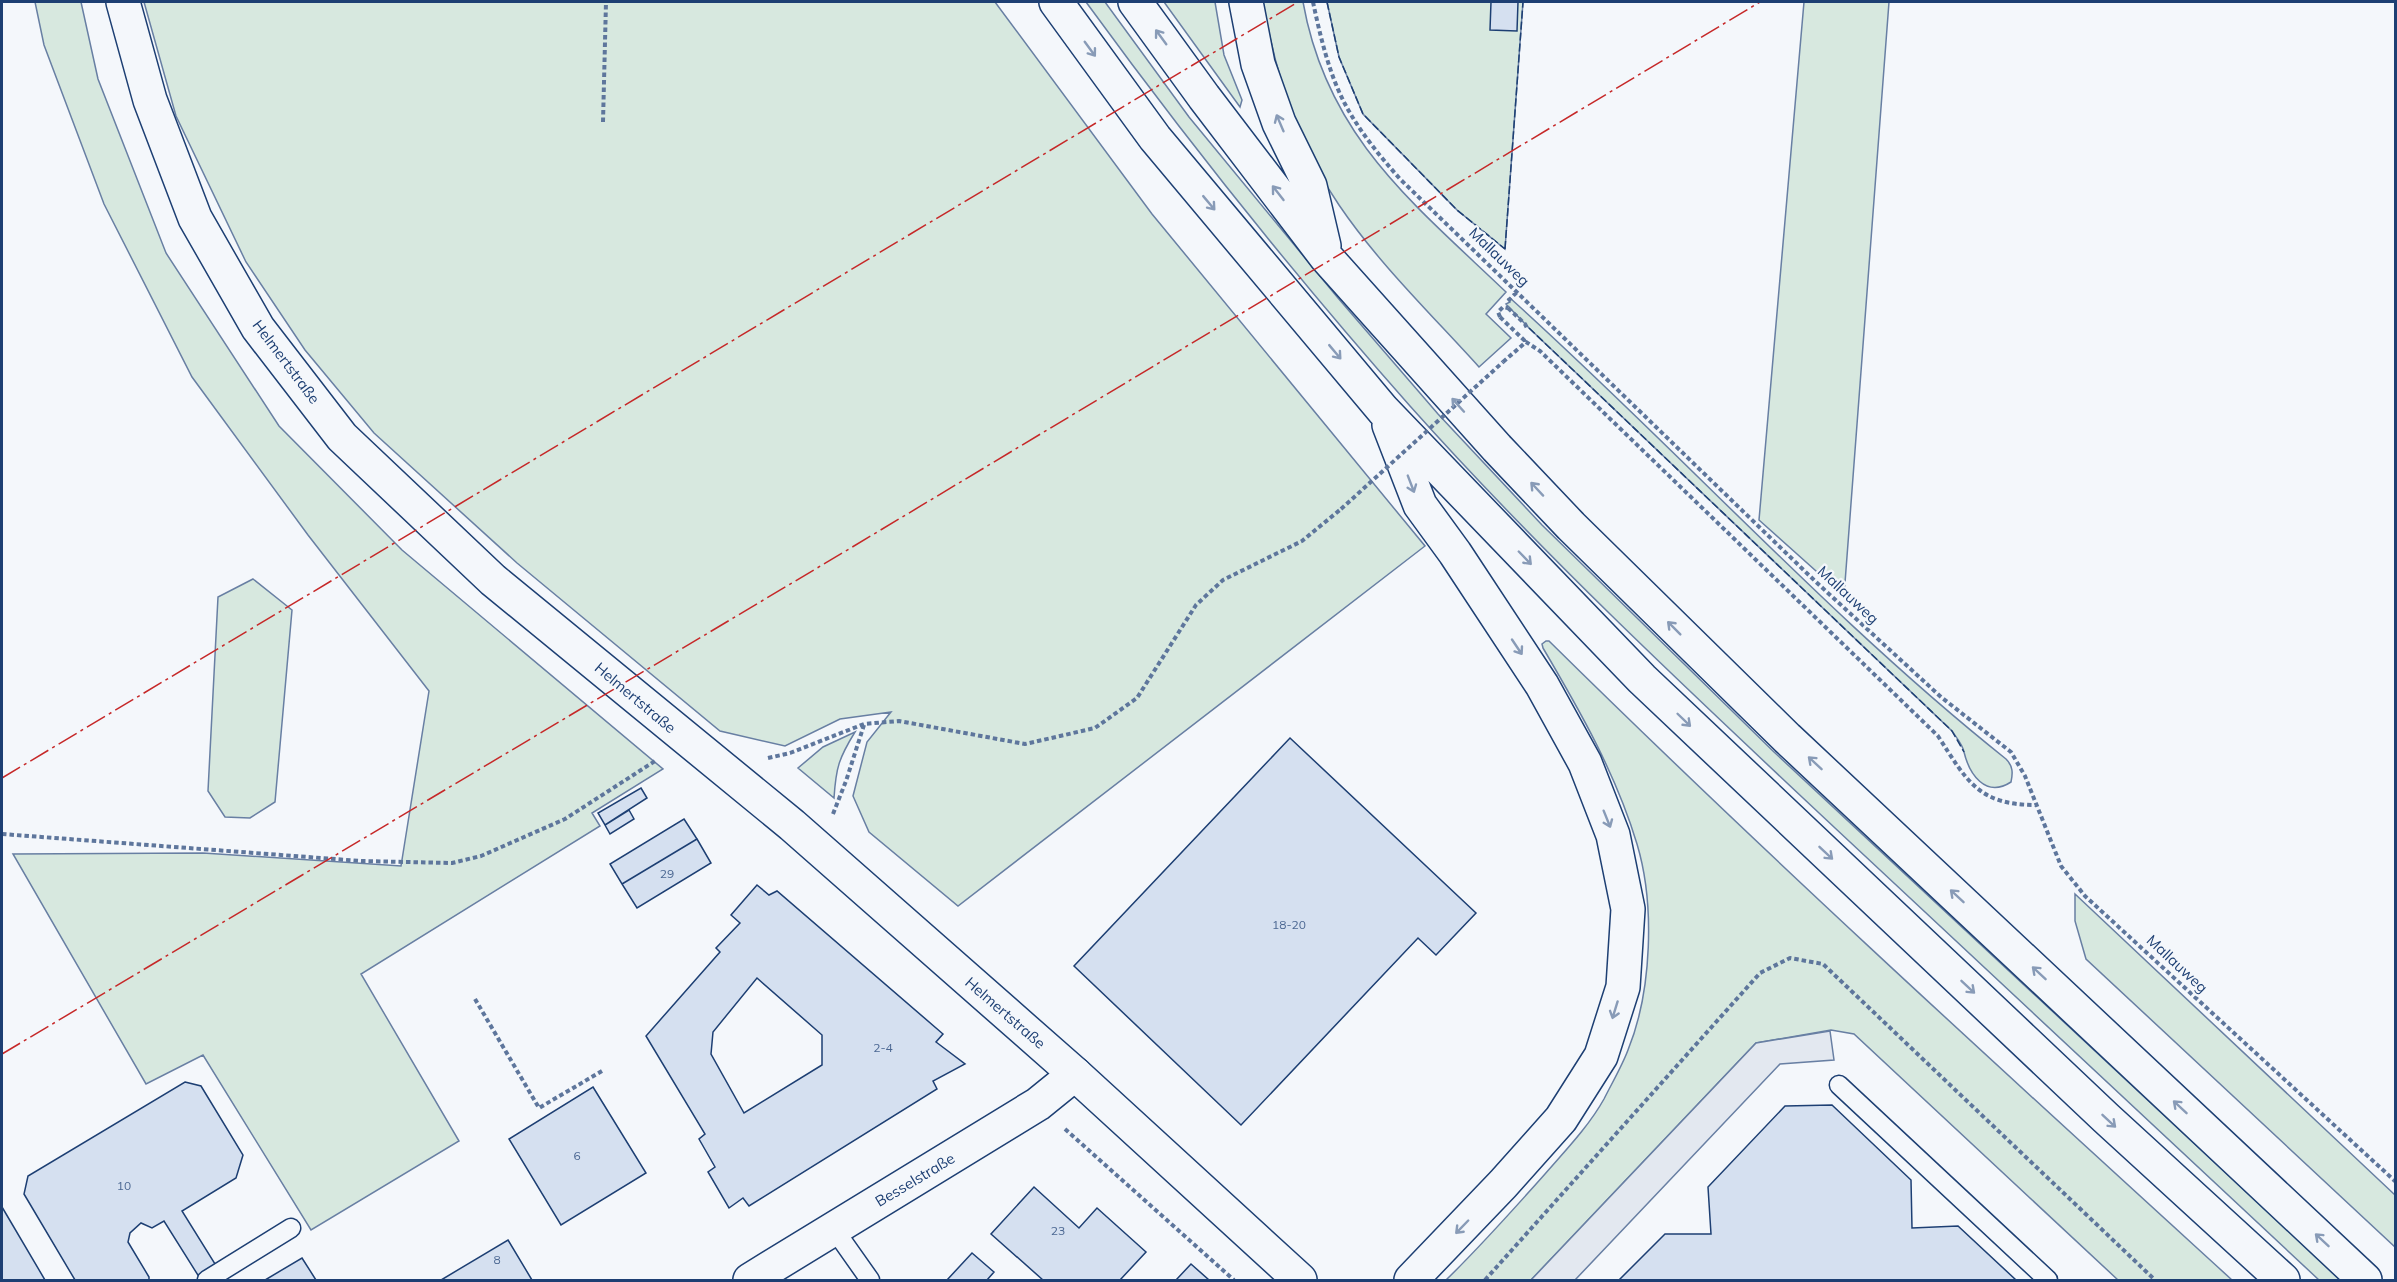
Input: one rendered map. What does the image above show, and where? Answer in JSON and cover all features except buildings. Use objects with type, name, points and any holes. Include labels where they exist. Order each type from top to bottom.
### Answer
[{"type":"main road","name":"Helmertstraße","points":[[123,2],[150,100],[195,218],[258,328],[335,428],[493,580],[722,770],[792,825],[1075,1074],[1300,1281]]},
{"type":"main road","points":[[1056,2],[1155,138],[1383,410],[1642,680],[2097,1110],[2283,1281]]},
{"type":"main road","points":[[1135,2],[1218,116],[1326,256],[1506,457],[1684,638],[2365,1281]]},
{"type":"main road","points":[[1246,2],[1258,64],[1280,123],[1310,186],[1326,256]]},
{"type":"main road","points":[[1383,410],[1420,505],[1455,553],[1542,685],[1585,763],[1613,835],[1628,909],[1623,987],[1601,1056],[1561,1119],[1411,1281]]},
{"type":"main road","name":"Besselstraße","points":[[750,1281],[1038,1104],[1075,1074]]},
{"type":"lane","points":[[1839,1085],[2048,1281]]},
{"type":"lane","points":[[207,1281],[291,1228]]},
{"type":"lane","points":[[834,1228],[870,1281]]},
{"type":"path","points":[[603,122],[606,2]]},
{"type":"path","name":"Mallauweg","points":[[1314,2],[1327,56],[1344,102],[1368,141],[1400,179],[1816,582],[1941,698],[2012,752],[2025,776],[2061,866],[2085,896],[2396,1182]]},
{"type":"path","points":[[1508,301],[1517,292]]},
{"type":"path","points":[[1527,328],[1508,308],[1503,307],[1498,312],[1500,317],[1526,342],[1540,351],[1938,736],[1964,777],[1986,796],[2015,805],[2036,805]]},
{"type":"path","points":[[722,770],[790,753],[864,724],[899,721],[1025,744],[1095,728],[1137,698],[1196,605],[1223,580],[1302,541],[1341,509],[1526,342]]},
{"type":"path","points":[[792,825],[831,817],[846,781],[864,724]]},
{"type":"path","points":[[2,834],[361,861],[452,863],[481,856],[565,819],[664,756]]},
{"type":"path","points":[[1485,1281],[1760,973],[1790,958],[1822,964],[2155,1281]]},
{"type":"path","points":[[475,999],[539,1108],[602,1071]]},
{"type":"path","points":[[1038,1104],[1234,1281]]},
{"type":"shaded area","points":[[35,2],[81,2],[98,79],[166,253],[279,426],[402,550],[663,769],[592,813],[600,826],[361,974],[459,1141],[311,1230],[203,1055],[146,1084],[13,854],[203,853],[401,866],[429,691],[308,535],[192,377],[104,204],[44,45]]},
{"type":"shaded area","points":[[144,2],[995,2],[1152,214],[1425,546],[958,906],[869,832],[853,796],[867,742],[891,712],[840,719],[785,746],[720,731],[517,563],[374,433],[305,350],[246,262],[176,116]]},
{"type":"shaded area","points":[[1086,2],[1105,2],[1189,117],[1338,298],[1438,414],[1542,525],[1774,752],[2341,1280],[2319,1280],[1726,726],[1512,516],[1410,406],[1284,258],[1163,106]]},
{"type":"shaded area","points":[[1164,2],[1215,2],[1224,55],[1242,100],[1240,107]]},
{"type":"shaded area","points":[[1263,2],[1303,2],[1315,50],[1332,92],[1353,130],[1407,197],[1506,292],[1486,314],[1511,338],[1479,367],[1371,248],[1324,182],[1290,107],[1274,55]]},
{"type":"shaded area","points":[[1327,2],[1523,2],[1505,249],[1457,210],[1363,114],[1339,57]]},
{"type":"shaded area","points":[[1804,2],[1889,2],[1844,596],[1759,520]]},
{"type":"shaded area","points":[[1510,298],[1878,649],[2006,759],[2012,770],[2011,782],[1993,787],[1986,786],[1980,781],[1970,768],[1962,747],[1952,731],[1529,328],[1506,304],[1510,302],[1508,299]]},
{"type":"shaded area","points":[[253,579],[292,610],[275,802],[250,818],[225,817],[208,791],[218,597]]},
{"type":"shaded area","points":[[1549,641],[1717,804],[1888,964],[2232,1280],[2118,1280],[1854,1034],[1831,1030],[1756,1043],[1531,1280],[1446,1280],[1521,1201],[1591,1119],[1626,1056],[1642,1001],[1646,975],[1648,920],[1647,893],[1637,844],[1608,768],[1543,648],[1542,644]]},
{"type":"shaded area","points":[[855,732],[839,763],[834,798],[798,768],[823,747]]},
{"type":"shaded area","points":[[2075,894],[2395,1195],[2395,1247],[2086,959],[2075,921]]},
{"type":"shaded area","points":[[1830,1031],[1834,1060],[1780,1064],[1575,1280],[1531,1280],[1756,1043]]},
{"type":"fence","points":[[1327,2],[1339,57],[1363,114],[1457,210],[1505,249]]},
{"type":"fence","points":[[1505,249],[1523,2]]},
{"type":"fence","points":[[1529,328],[1952,731],[1964,752]]},
{"type":"power","points":[[2,778],[1298,2]]},
{"type":"power","points":[[2,1054],[1760,2]]}]
